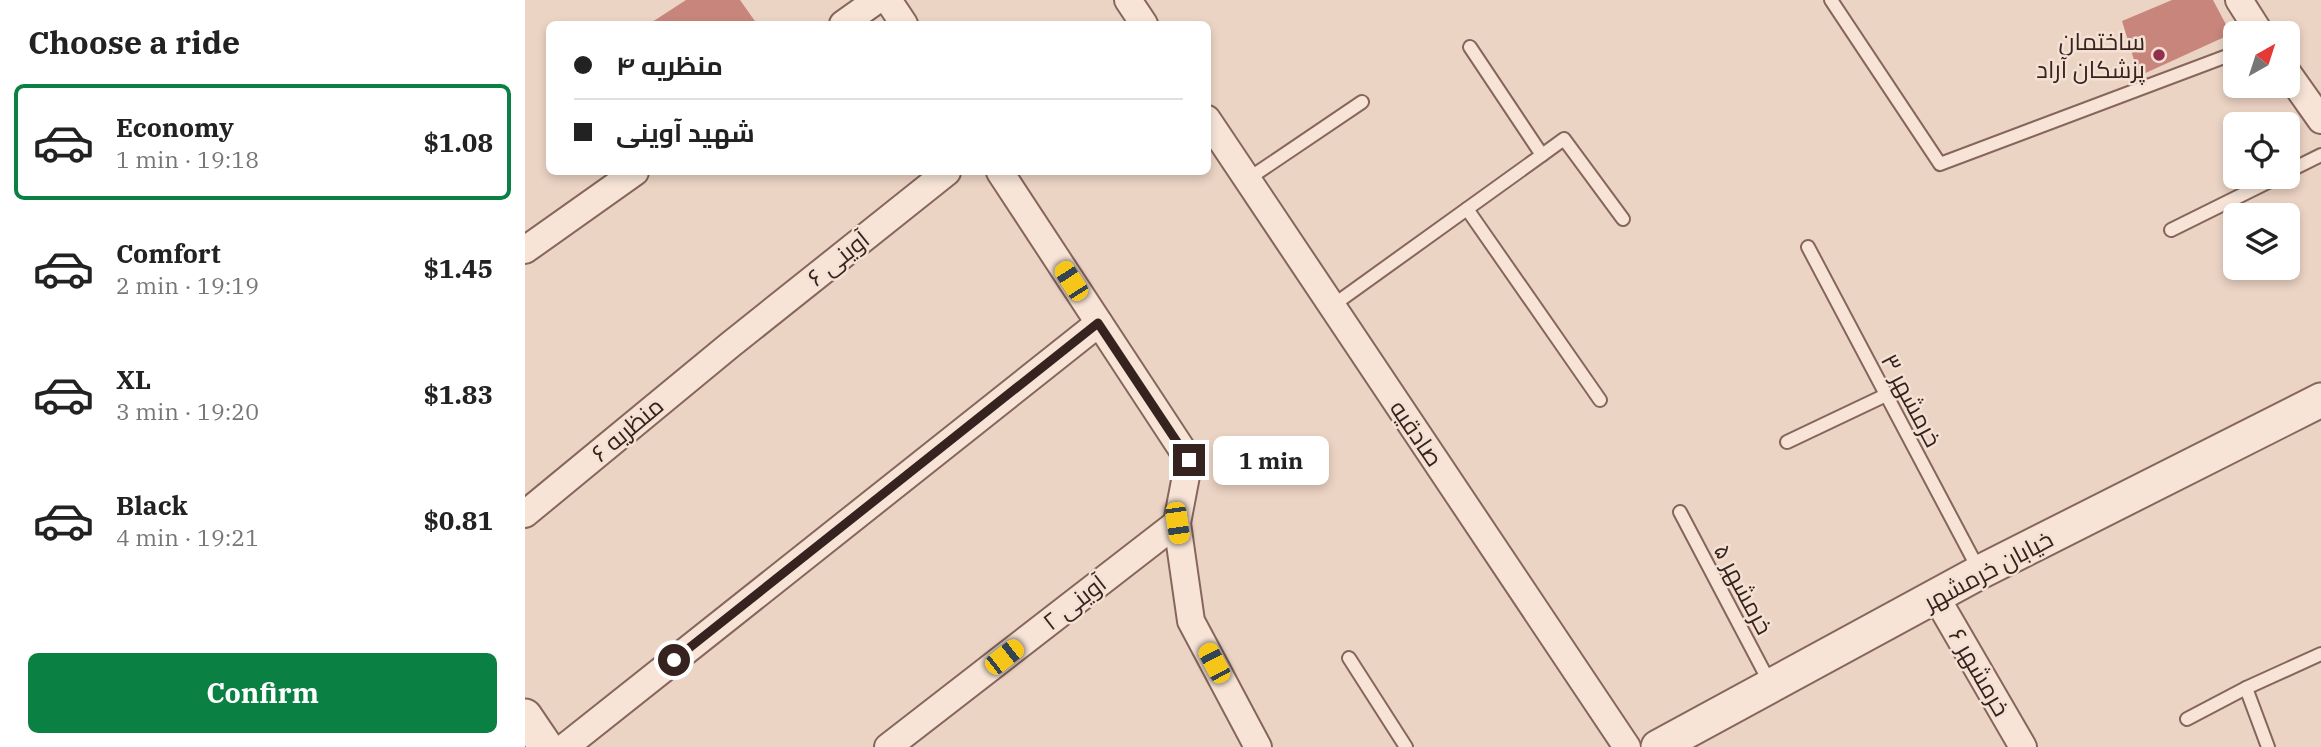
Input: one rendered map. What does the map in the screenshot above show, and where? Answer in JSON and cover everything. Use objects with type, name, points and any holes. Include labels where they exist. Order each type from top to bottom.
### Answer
[{"type":"street","points":[[847,21],[877,0]]},
{"type":"street","points":[[888,0],[902,21]]},
{"type":"street","points":[[1128,0],[1143,21]]},
{"type":"street","points":[[2239,0],[2252,21]]},
{"type":"street","points":[[2300,90],[2321,120]]},
{"type":"street","name":"صادقیه","points":[[1211,125],[1627,747]]},
{"type":"street","points":[[525,250],[631,175]]},
{"type":"street","name":"آوینی ۶","points":[[730,345],[943,175]]},
{"type":"street","points":[[1002,175],[1189,460],[1177,523],[1191,621],[1258,747]]},
{"type":"street","points":[[565,747],[1098,323]]},
{"type":"street","name":"منظریه ۶","points":[[525,514],[730,345]]},
{"type":"street","name":"خیابان خرمشهر","points":[[1678,743],[1772,686],[1980,572],[2321,400]]},
{"type":"street","name":"آوینی ۲","points":[[888,747],[1177,523]]},
{"type":"street","name":"خرمشهر ۶","points":[[1936,597],[2023,747]]},
{"type":"street","points":[[525,716],[545,747]]},
{"type":"lane","points":[[1831,0],[1940,164],[2223,58]]},
{"type":"lane","points":[[1469,47],[1542,155]]},
{"type":"lane","points":[[1248,179],[1362,102]]},
{"type":"lane","points":[[1332,306],[1565,139],[1623,219]]},
{"type":"lane","points":[[2300,166],[2321,155]]},
{"type":"lane","points":[[2171,230],[2254,189]]},
{"type":"lane","points":[[1467,209],[1600,400]]},
{"type":"lane","name":"خرمشهر ۳","points":[[1808,247],[1980,572]]},
{"type":"lane","points":[[1787,442],[1886,395]]},
{"type":"lane","name":"خرمشهر ۵","points":[[1680,512],[1772,686]]},
{"type":"lane","points":[[2187,719],[2246,688],[2321,654]]},
{"type":"lane","points":[[1349,659],[1406,747]]},
{"type":"lane","points":[[2246,688],[2268,747]]},
{"type":"building","points":[[686,0],[740,0],[755,21],[654,21]]},
{"type":"building","name":"ساختمان پزشکان آراد","points":[[2172,0],[2213,0],[2224,21],[2223,38],[2139,76],[2122,21]]},
{"type":"place","name":"ساختمان پزشکان آراد","points":[[2159,55]]},
{"type":"route","points":[[674,660],[1098,323],[1189,460]]}]
